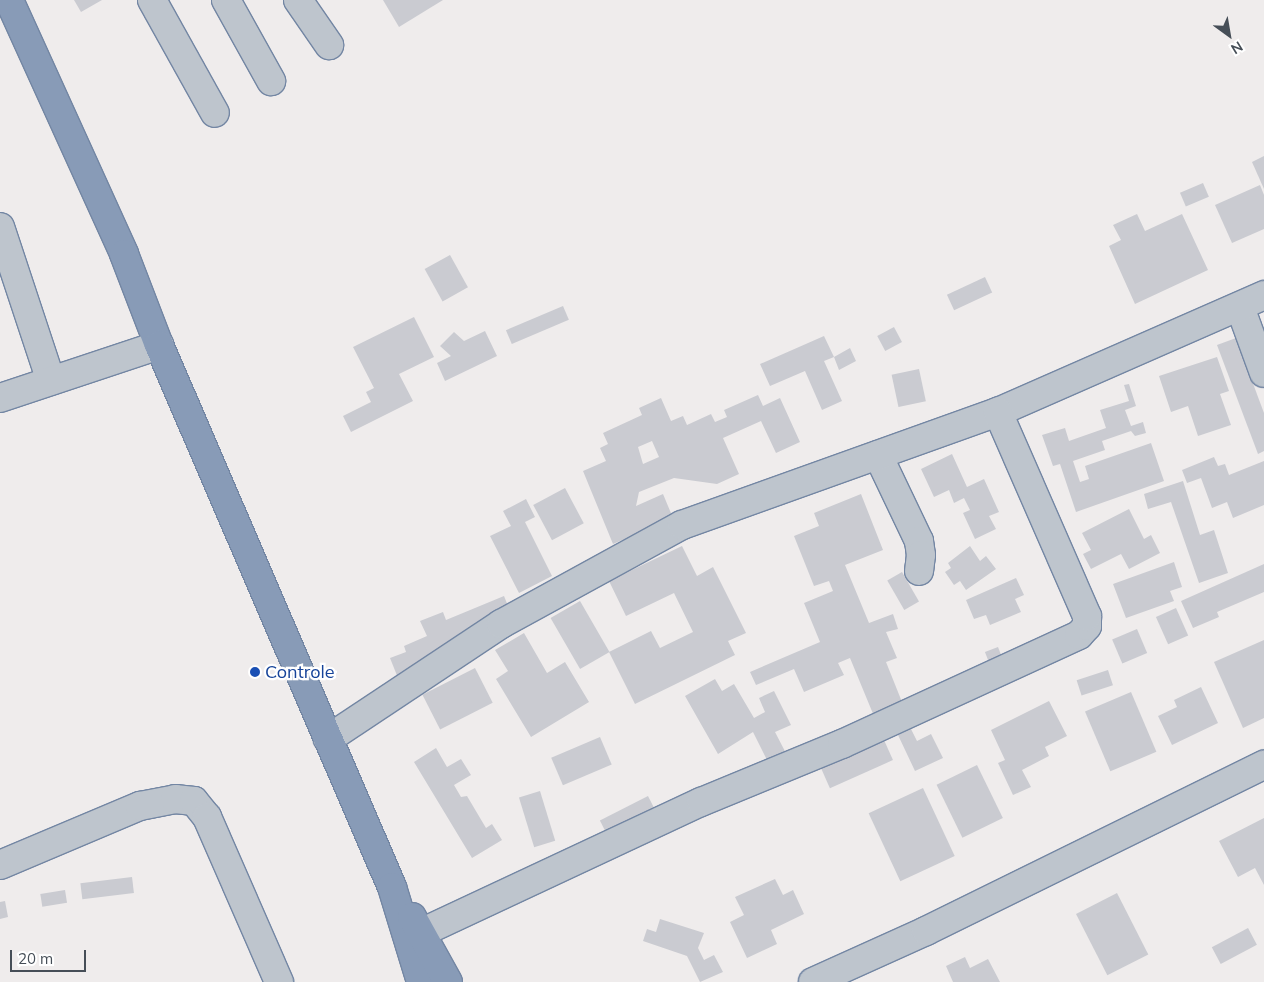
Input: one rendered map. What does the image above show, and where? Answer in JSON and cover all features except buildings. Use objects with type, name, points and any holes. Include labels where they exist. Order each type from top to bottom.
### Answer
[{"type":"highway","points":[[17,3],[124,254],[159,345],[392,887],[421,982]]},
{"type":"highway","points":[[392,887],[423,932],[448,982]]},
{"type":"street","points":[[152,0],[215,113]]},
{"type":"street","points":[[226,0],[271,81]]},
{"type":"street","points":[[298,0],[329,45]]},
{"type":"street","points":[[0,227],[51,381]]},
{"type":"street","points":[[328,739],[501,624],[682,525],[998,412],[1264,296]]},
{"type":"street","points":[[1240,307],[1264,373]]},
{"type":"street","points":[[0,398],[159,345]]},
{"type":"street","points":[[423,932],[701,802],[842,744],[1078,635],[1088,626],[1087,616],[998,412]]},
{"type":"street","points":[[878,455],[919,541],[922,555],[919,571]]},
{"type":"street","points":[[813,982],[926,931],[1264,765]]},
{"type":"street","points":[[0,865],[140,806],[175,799],[194,801],[207,817],[279,982]]},
{"type":"place","name":"Controle","points":[[255,672]]}]
